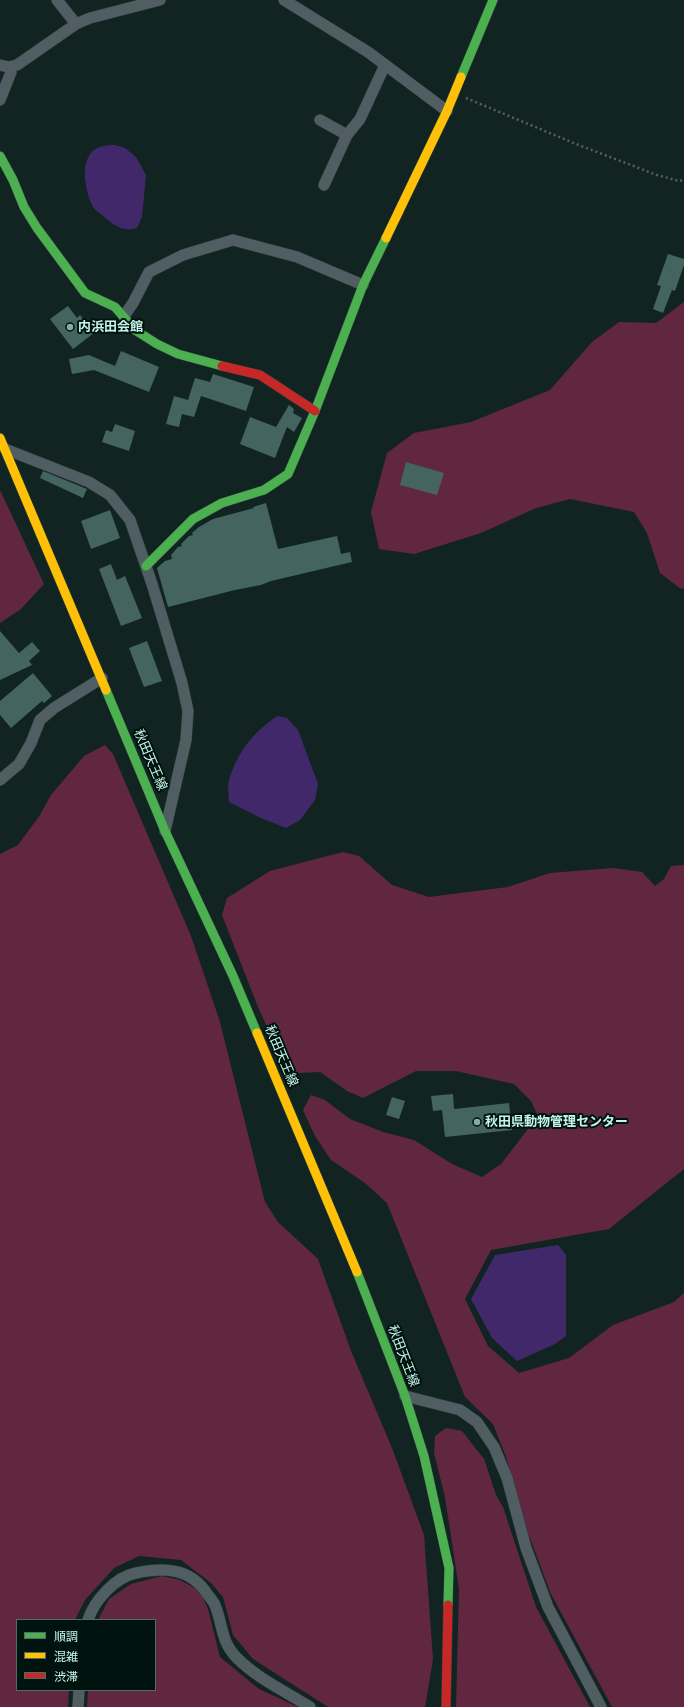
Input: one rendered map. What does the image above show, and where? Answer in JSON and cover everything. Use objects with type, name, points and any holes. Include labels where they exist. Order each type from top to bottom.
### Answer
[{"type":"main road","points":[[146,566],[192,519],[222,503],[264,490],[288,474],[315,411],[363,285],[447,111],[493,0]]},
{"type":"main road","points":[[0,156],[13,180],[24,207],[37,228],[85,293],[115,307],[135,330],[157,344],[185,356],[260,376],[315,411]]},
{"type":"main road","name":"秋田天王線","points":[[0,438],[165,831],[236,984],[346,1244],[405,1396],[424,1456],[449,1568],[446,1707]]},
{"type":"street","points":[[57,0],[76,24]]},
{"type":"street","points":[[5,66],[17,65],[76,24],[90,18],[122,5],[160,0]]},
{"type":"street","points":[[284,0],[368,52],[447,111]]},
{"type":"street","points":[[324,185],[347,135],[360,119],[386,65]]},
{"type":"street","points":[[0,100],[11,72],[5,66]]},
{"type":"street","points":[[320,120],[347,135]]},
{"type":"street","points":[[124,316],[148,272],[183,256],[233,240],[297,257],[363,285]]},
{"type":"street","points":[[5,449],[89,482],[110,495],[130,520],[182,682],[188,711],[186,740],[165,831]]},
{"type":"street","points":[[0,780],[19,764],[32,743],[40,720],[54,708],[102,678]]},
{"type":"street","points":[[405,1396],[460,1410],[476,1422],[494,1447],[507,1478],[526,1548],[548,1607],[601,1707]]},
{"type":"street","points":[[88,1619],[92,1609],[108,1589],[129,1574],[154,1569],[178,1571],[201,1583],[216,1607],[223,1636],[236,1657],[261,1678],[310,1707]]},
{"type":"street","points":[[78,1691],[78,1707]]},
{"type":"path","points":[[455,93],[576,144],[657,175],[679,181],[684,180]]},
{"type":"shaded area","points":[[115,145],[125,148],[136,157],[146,175],[142,217],[137,228],[122,228],[110,222],[93,207],[87,191],[85,172],[86,163],[89,156],[95,150],[103,146]]},
{"type":"shaded area","points":[[684,302],[684,588],[681,589],[660,573],[647,533],[634,512],[570,499],[536,508],[481,533],[414,554],[379,549],[371,512],[387,453],[414,433],[471,422],[550,390],[592,342],[619,322],[656,323]]},
{"type":"shaded area","points":[[0,490],[44,584],[21,609],[0,623]]},
{"type":"shaded area","points":[[277,716],[287,718],[298,730],[318,784],[315,800],[300,820],[286,828],[261,818],[229,802],[228,782],[242,751],[268,722]]},
{"type":"shaded area","points":[[105,745],[113,754],[191,936],[220,1022],[265,1202],[278,1222],[318,1259],[351,1351],[392,1448],[424,1535],[433,1659],[425,1707],[328,1707],[253,1659],[233,1635],[223,1597],[211,1583],[181,1560],[139,1556],[114,1568],[85,1600],[76,1619],[16,1619],[16,1691],[69,1691],[68,1707],[0,1707],[0,854],[18,845],[40,815],[51,795],[84,756]]},
{"type":"shaded area","points":[[343,852],[359,856],[392,885],[429,897],[508,887],[550,873],[613,868],[642,872],[655,886],[664,879],[671,866],[684,865],[684,1169],[609,1229],[491,1250],[465,1299],[488,1346],[519,1373],[569,1358],[613,1325],[674,1302],[684,1293],[684,1707],[612,1707],[551,1594],[528,1533],[506,1457],[493,1424],[465,1397],[387,1203],[365,1183],[331,1160],[315,1136],[303,1110],[311,1095],[325,1100],[350,1119],[383,1132],[414,1140],[452,1164],[482,1177],[501,1164],[538,1116],[531,1101],[514,1084],[456,1071],[416,1071],[363,1098],[347,1091],[320,1072],[298,1073],[286,1068],[258,1007],[222,915],[227,898],[270,871]]},
{"type":"shaded area","points":[[558,1245],[566,1255],[566,1336],[555,1344],[517,1361],[492,1338],[471,1299],[495,1255]]},
{"type":"shaded area","points":[[446,1428],[462,1431],[484,1459],[496,1495],[503,1507],[536,1607],[590,1707],[456,1707],[459,1589],[445,1497],[434,1453],[435,1436]]},
{"type":"shaded area","points":[[162,1576],[180,1580],[200,1591],[208,1609],[220,1657],[259,1689],[298,1707],[87,1707],[88,1691],[156,1691],[156,1619],[99,1619],[109,1599],[131,1584]]},
{"type":"building","points":[[668,254],[684,259],[684,265],[675,291],[672,290],[663,313],[653,309],[661,286],[657,285]]},
{"type":"building","name":"内浜田会館","points":[[68,306],[77,318],[80,315],[94,333],[73,349],[50,319]]},
{"type":"building","points":[[121,351],[159,367],[149,392],[94,370],[72,374],[69,359],[89,355],[115,366]]},
{"type":"building","points":[[213,374],[254,387],[246,411],[201,396],[194,417],[182,414],[179,427],[166,424],[174,396],[188,400],[195,378],[210,382]]},
{"type":"building","points":[[289,405],[294,409],[293,413],[302,418],[294,432],[287,427],[275,458],[240,444],[250,417],[276,427]]},
{"type":"building","points":[[115,424],[135,431],[129,451],[102,442],[106,430],[112,432]]},
{"type":"building","points":[[406,462],[444,473],[437,495],[400,485]]},
{"type":"building","points":[[43,471],[87,489],[83,498],[40,478]]},
{"type":"building","points":[[266,503],[278,549],[337,536],[341,554],[350,552],[352,562],[168,607],[157,568],[165,561],[172,559],[171,555],[178,547],[182,546],[181,544],[189,536],[193,535],[192,533],[199,527],[213,519],[254,508],[253,507]]},
{"type":"building","points":[[110,510],[120,538],[91,549],[81,521]]},
{"type":"building","points":[[111,564],[117,580],[125,576],[142,618],[121,626],[99,569]]},
{"type":"building","points":[[0,631],[19,653],[32,642],[40,651],[29,661],[32,665],[0,680]]},
{"type":"building","points":[[147,641],[162,681],[144,687],[129,648]]},
{"type":"building","points":[[33,673],[52,696],[44,703],[42,701],[11,728],[0,715],[0,701]]},
{"type":"building","name":"秋田県動物管理センター","points":[[453,1094],[454,1109],[509,1103],[512,1130],[445,1137],[442,1110],[433,1111],[431,1096]]},
{"type":"building","points":[[392,1097],[405,1101],[399,1119],[386,1115]]},
{"type":"traffic: fast","points":[[461,77],[493,0]]},
{"type":"traffic: fast","points":[[0,156],[13,180],[24,207],[37,228],[85,293],[115,307],[135,330],[157,344],[178,354],[222,366]]},
{"type":"traffic: fast","points":[[146,566],[193,519],[222,503],[264,490],[288,474],[315,411],[363,285],[386,238]]},
{"type":"traffic: fast","points":[[106,690],[165,831],[233,976],[257,1033]]},
{"type":"traffic: fast","points":[[357,1272],[405,1396],[424,1456],[449,1568],[448,1605]]},
{"type":"traffic: slow","points":[[386,238],[447,111],[461,77]]},
{"type":"traffic: slow","points":[[0,438],[106,690]]},
{"type":"traffic: slow","points":[[257,1033],[357,1272]]},
{"type":"traffic: jam","points":[[222,366],[260,375],[315,411]]},
{"type":"traffic: jam","points":[[446,1707],[448,1605]]},
{"type":"place","name":"内浜田会館","points":[[70,327]]},
{"type":"place","name":"秋田県動物管理センター","points":[[477,1122]]}]
